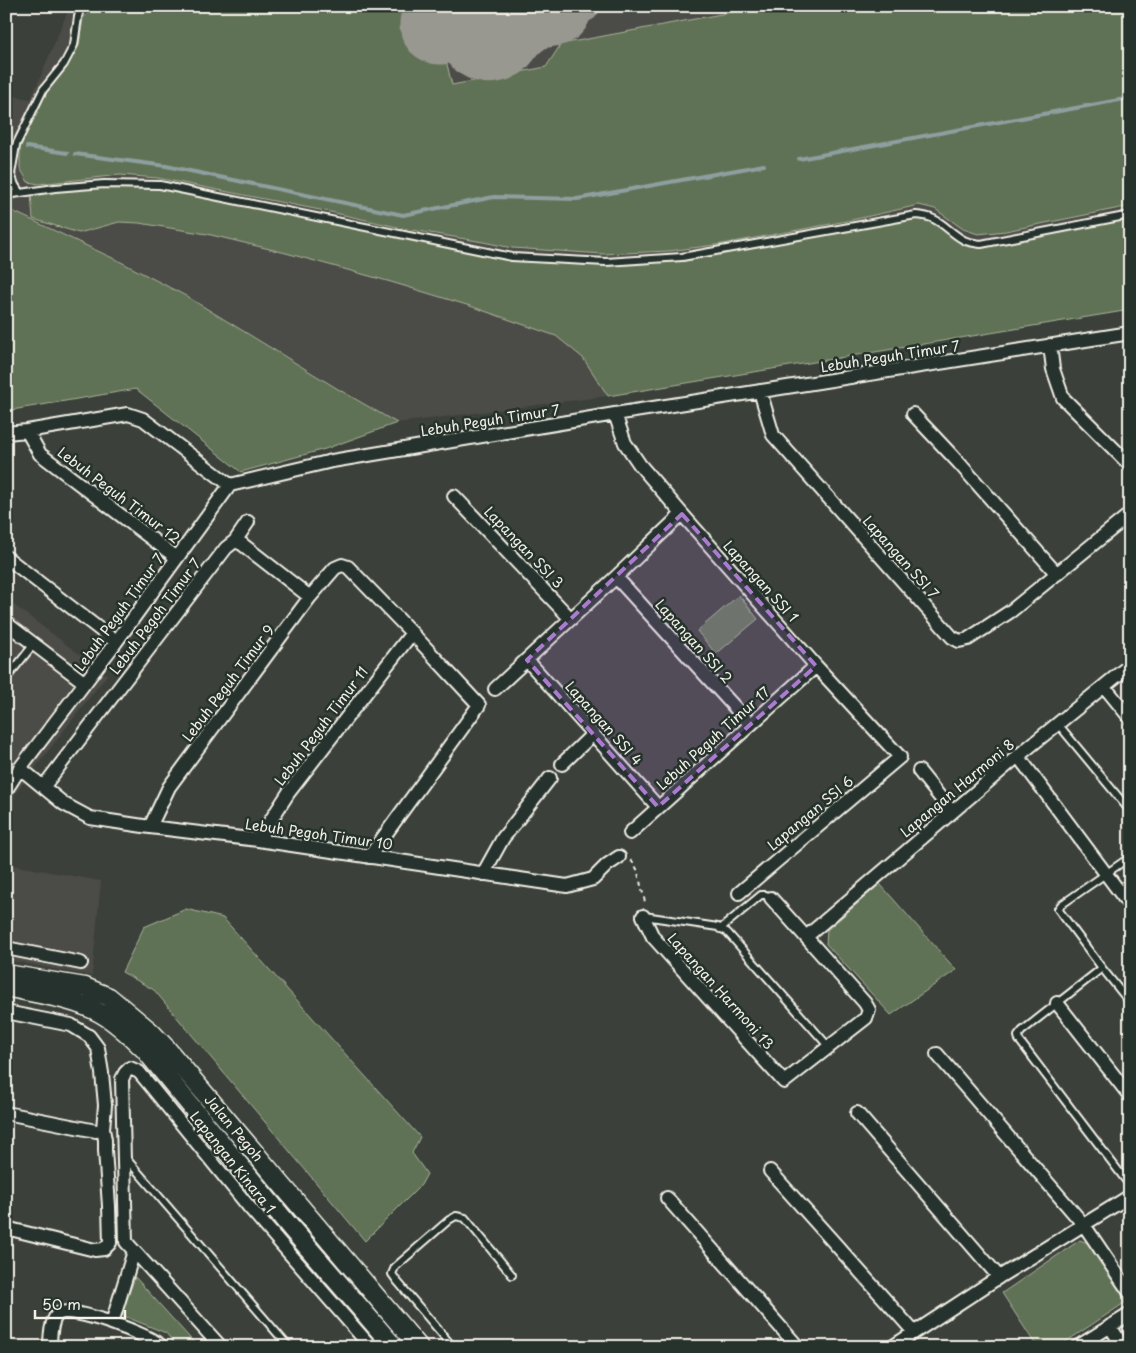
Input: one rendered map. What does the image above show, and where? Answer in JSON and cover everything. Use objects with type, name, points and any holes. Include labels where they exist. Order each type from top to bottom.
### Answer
[{"type":"street","name":"Lebuh Peguh Timur 7","points":[[6,788],[116,642],[230,485],[332,461],[615,414],[1130,333]]},
{"type":"street","points":[[1050,345],[1054,369],[1063,398],[1130,465]]},
{"type":"street","name":"Lapangan SSI 7","points":[[760,391],[773,435],[952,637],[959,641],[968,639],[1011,611],[1130,514]]},
{"type":"street","points":[[6,433],[128,414],[142,420],[230,485]]},
{"type":"street","name":"Lapangan SSI 1","points":[[615,414],[625,443],[640,465],[816,666],[900,756]]},
{"type":"street","points":[[913,414],[1057,574]]},
{"type":"street","name":"Lebuh Peguh Timur 12","points":[[28,431],[40,454],[177,558]]},
{"type":"street","name":"Lapangan SSI 3","points":[[454,496],[571,619]]},
{"type":"street","points":[[495,689],[682,514]]},
{"type":"street","name":"Lebuh Pegoh Timur 7","points":[[44,786],[226,548],[234,541],[248,522]]},
{"type":"street","points":[[234,541],[242,544],[310,597]]},
{"type":"street","points":[[6,558],[116,642]]},
{"type":"street","name":"Lebuh Peguh Timur 9","points":[[150,828],[169,788],[310,597],[335,568],[342,565],[348,567],[412,633]]},
{"type":"street","name":"Lapangan SSI 2","points":[[616,577],[750,724]]},
{"type":"street","points":[[6,623],[85,682]]},
{"type":"street","points":[[369,857],[479,705],[412,633]]},
{"type":"street","name":"Lebuh Peguh Timur 11","points":[[258,840],[289,792],[412,633]]},
{"type":"street","name":"Lapangan SSI 4","points":[[527,660],[658,807]]},
{"type":"street","name":"Lapangan Harmoni 8","points":[[806,936],[1018,756],[1130,665]]},
{"type":"street","name":"Lebuh Peguh Timur 17","points":[[630,833],[816,666]]},
{"type":"street","points":[[1104,686],[1130,718]]},
{"type":"street","points":[[562,764],[593,734]]},
{"type":"street","name":"Lapangan SSI 6","points":[[739,893],[900,756]]},
{"type":"street","points":[[1018,756],[1130,906]]},
{"type":"street","name":"Lebuh Pegoh Timur 10","points":[[20,768],[64,804],[90,818],[150,828],[258,840],[567,886],[593,879],[619,857]]},
{"type":"street","points":[[919,771],[952,812]]},
{"type":"street","points":[[483,874],[503,838],[550,778]]},
{"type":"street","points":[[771,898],[866,1003],[868,1010],[866,1018],[829,1047]]},
{"type":"street","name":"Lapangan Harmoni 13","points":[[642,916],[653,937],[784,1082],[829,1047]]},
{"type":"street","points":[[6,948],[81,963]]},
{"type":"street","name":"Jalan Pegoh","points":[[6,974],[85,987],[109,997],[151,1032],[419,1347]]},
{"type":"street","points":[[6,987],[85,1006],[102,1014],[145,1050],[291,1228],[394,1347]]},
{"type":"street","points":[[1057,1003],[1130,1096]]},
{"type":"street","points":[[6,1012],[71,1025],[89,1036],[98,1048],[104,1105],[103,1129],[110,1243],[104,1249],[95,1250],[6,1228]]},
{"type":"street","points":[[937,1054],[1084,1225],[1130,1293]]},
{"type":"street","name":"Lapangan Kinara 1","points":[[124,1156],[122,1079],[130,1068],[139,1072],[150,1084],[249,1206],[371,1347]]},
{"type":"street","points":[[6,1113],[96,1131],[103,1129]]},
{"type":"street","points":[[856,1113],[999,1278]]},
{"type":"street","points":[[124,1156],[126,1242],[221,1347]]},
{"type":"street","points":[[770,1171],[914,1332]]},
{"type":"street","points":[[892,1347],[1130,1196]]},
{"type":"street","points":[[667,1198],[798,1347]]},
{"type":"street","points":[[112,1323],[134,1251]]},
{"type":"street","points":[[49,1346],[53,1322],[58,1314],[63,1311],[86,1315],[137,1332],[159,1343],[162,1347]]},
{"type":"street","points":[[1077,1347],[1130,1314]]},
{"type":"street","points":[[1110,1326],[1123,1347]]},
{"type":"lane","points":[[20,193],[11,174],[16,145],[44,90],[64,64],[74,45],[81,6]]},
{"type":"lane","points":[[6,195],[104,184],[160,185],[512,257],[606,262],[682,257],[916,215],[927,216],[937,220],[962,240],[981,244],[1130,215]]},
{"type":"lane","points":[[6,679],[34,644]]},
{"type":"lane","points":[[1058,724],[1130,811]]},
{"type":"lane","points":[[1130,856],[1058,909],[1130,1003]]},
{"type":"lane","points":[[720,929],[761,895],[771,898]]},
{"type":"lane","points":[[642,916],[718,927],[726,932],[829,1047]]},
{"type":"lane","points":[[1102,968],[1018,1036],[1019,1040],[1130,1186]]},
{"type":"lane","points":[[124,1156],[290,1347]]},
{"type":"lane","points":[[453,1347],[397,1281],[392,1274],[395,1267],[456,1216],[465,1218],[512,1275]]},
{"type":"path","points":[[619,857],[629,859],[637,868],[645,902]]},
{"type":"highlighted area","points":[[682,514],[816,666],[658,807],[527,660]]},
{"type":"shaded area","points":[[70,6],[1130,6],[1130,310],[608,396],[397,423],[186,296],[119,261],[6,208],[6,95],[31,99]]},
{"type":"shaded area","points":[[6,599],[107,675],[15,794],[6,864]]},
{"type":"shaded area","points":[[6,864],[101,881],[92,976],[6,960]]},
{"type":"green space","points":[[96,6],[433,6],[452,85],[546,67],[561,44],[764,6],[1130,6],[1130,206],[1006,231],[978,234],[963,229],[935,209],[919,205],[852,220],[723,244],[669,251],[603,254],[512,248],[406,229],[157,178],[120,175],[39,184],[28,182],[20,168],[20,149],[30,122],[47,92],[66,67],[79,45],[83,18]]},
{"type":"green space","points":[[103,187],[161,188],[511,259],[538,262],[622,264],[685,261],[917,218],[942,226],[964,245],[978,248],[1130,217],[1130,310],[608,396],[583,358],[556,336],[470,306],[286,253],[207,234],[139,223],[119,222],[79,233],[33,219],[31,194]]},
{"type":"green space","points":[[6,208],[119,261],[186,296],[397,423],[325,449],[241,472],[136,389],[6,411]]},
{"type":"green space","points":[[739,595],[758,619],[716,654],[697,631]]},
{"type":"green space","points":[[880,884],[956,970],[891,1015],[826,944],[827,930]]},
{"type":"green space","points":[[186,909],[223,918],[420,1137],[412,1153],[427,1174],[421,1185],[365,1241],[154,990],[122,972],[144,927]]},
{"type":"green space","points":[[1080,1240],[1093,1245],[1129,1300],[1058,1347],[1037,1347],[1002,1293]]},
{"type":"green space","points":[[135,1277],[198,1347],[177,1347],[166,1333],[121,1315]]},
{"type":"waterway","points":[[799,159],[1130,98]]},
{"type":"waterway","points":[[27,147],[67,153]]},
{"type":"waterway","points":[[75,154],[166,166],[403,215],[494,197],[577,199],[764,165]]},
{"type":"taxiway","points":[[464,6],[456,19],[453,31],[455,41],[459,50],[471,62],[486,67],[495,67],[511,61],[541,31],[584,6]]},
{"type":"runway","points":[[440,24],[552,6]]}]
